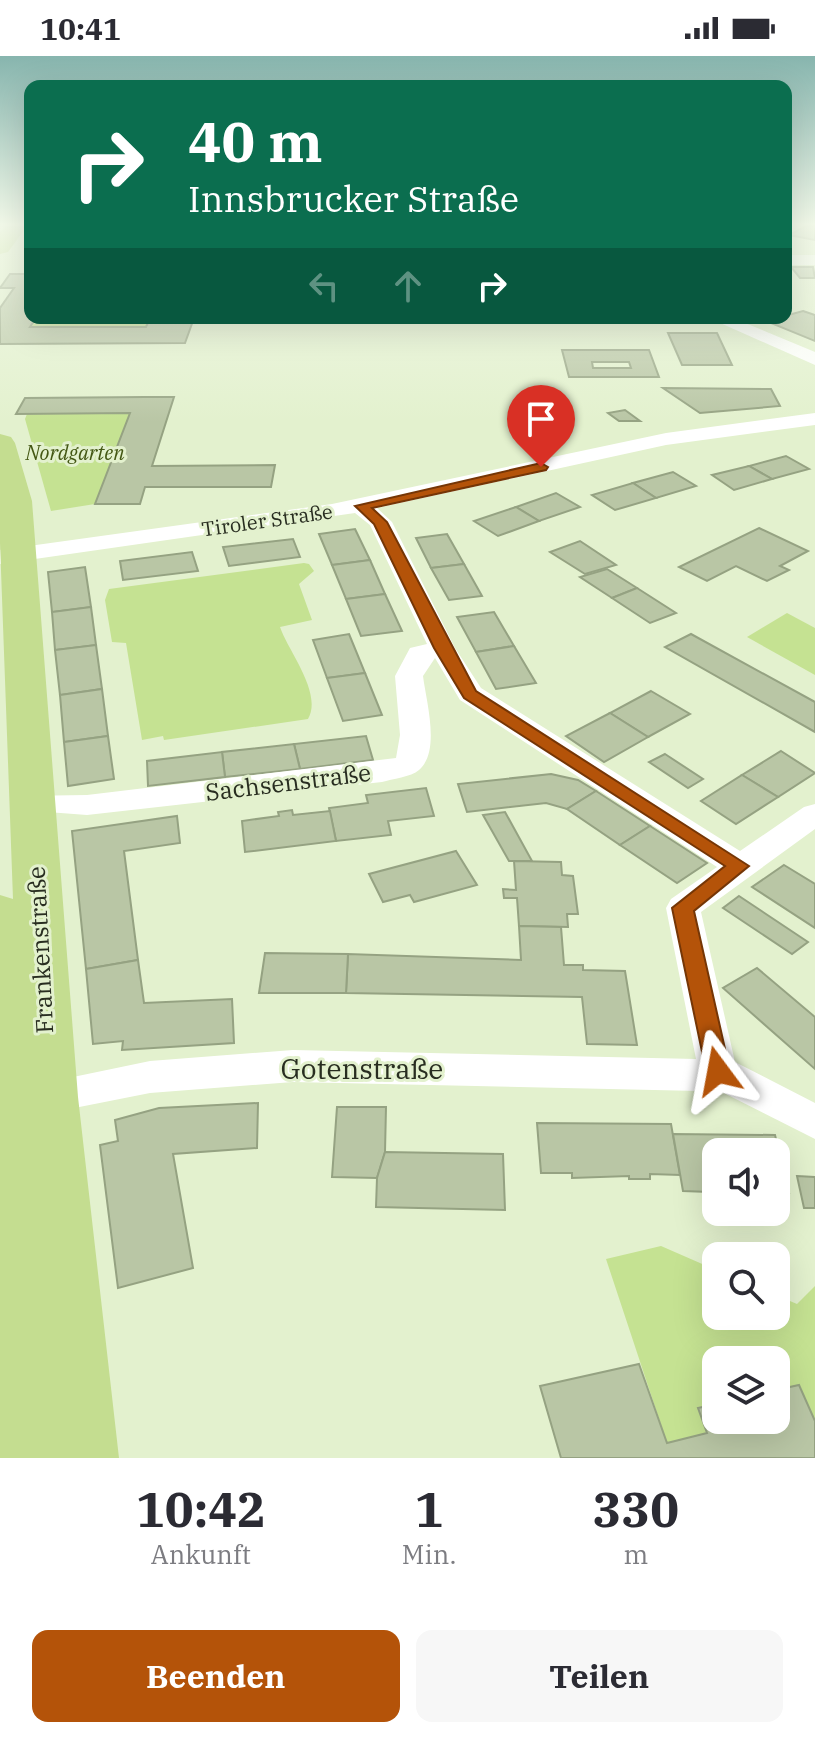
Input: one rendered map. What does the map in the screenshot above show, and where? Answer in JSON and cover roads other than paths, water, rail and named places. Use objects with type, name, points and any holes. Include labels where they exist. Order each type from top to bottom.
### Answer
[{"type":"main road","name":"Frankenstraße","points":[[0,443],[10,471],[9,556],[32,803],[28,1458]]},
{"type":"main road","name":"Frankenstraße","points":[[0,913],[82,1458]]},
{"type":"street","points":[[732,324],[815,359]]},
{"type":"street","name":"Tiroler Straße","points":[[9,556],[361,506],[666,439],[815,419]]},
{"type":"street","points":[[361,506],[380,522],[442,648],[470,694],[739,866]]},
{"type":"street","name":"Sachsenstraße","points":[[32,803],[61,806],[99,804],[382,772],[407,765],[413,757],[415,735],[409,676],[420,654],[442,648]]},
{"type":"street","points":[[815,814],[683,908],[718,1071],[815,1122]]},
{"type":"street","name":"Gotenstraße","points":[[29,1102],[150,1077],[293,1066],[699,1075],[718,1071]]},
{"type":"park label","name":"Nordgarten","points":[[75,452]]}]
